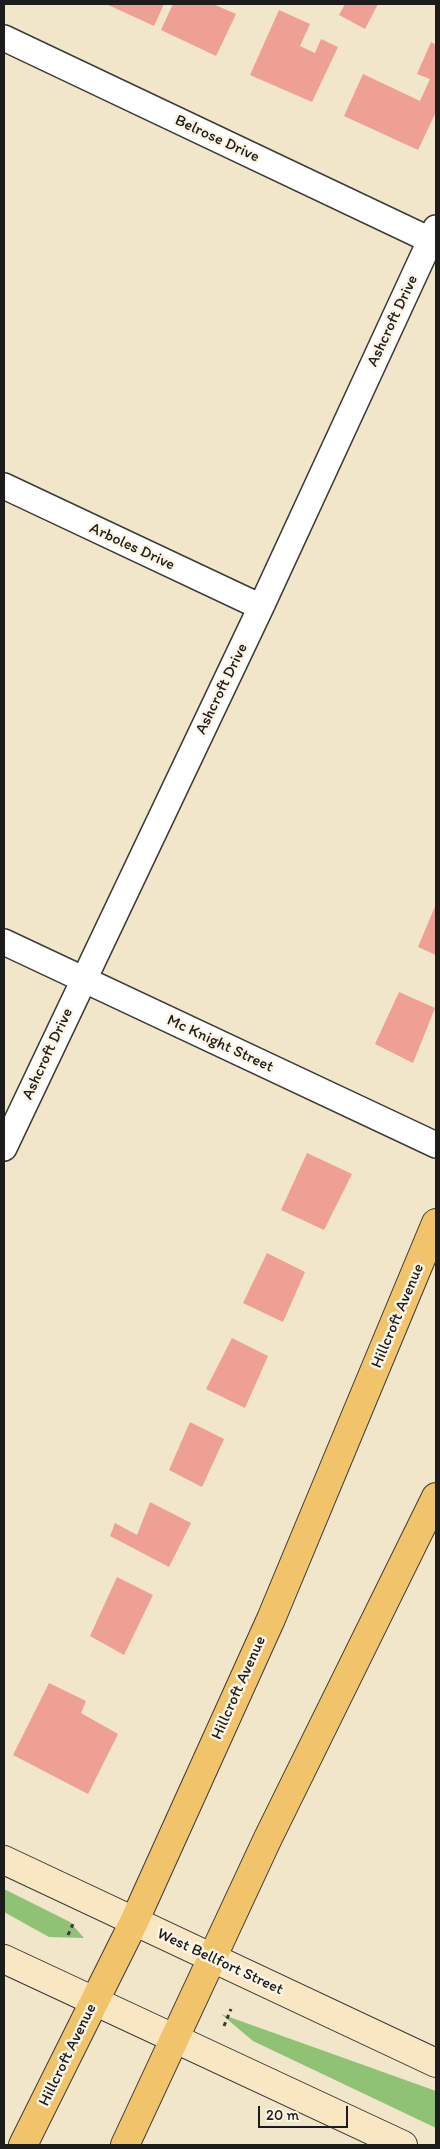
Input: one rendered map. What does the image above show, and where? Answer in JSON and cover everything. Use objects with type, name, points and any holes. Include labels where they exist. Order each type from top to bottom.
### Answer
[{"type":"main road","name":"Hillcroft Avenue","points":[[23,2145],[134,1922],[271,1620],[436,1223]]},
{"type":"main road","points":[[125,2145],[272,1830],[436,1497]]},
{"type":"main road","name":"West Bellfort Street","points":[[4,1860],[436,2063]]},
{"type":"main road","points":[[4,1959],[174,2040],[403,2145]]},
{"type":"street","name":"Belrose Drive","points":[[4,38],[433,234]]},
{"type":"street","name":"Ashcroft Drive","points":[[4,1148],[261,607],[433,234]]},
{"type":"street","name":"Arboles Drive","points":[[4,486],[261,607]]},
{"type":"street","name":"Mc Knight Street","points":[[4,942],[436,1145]]},
{"type":"path","points":[[68,1935],[75,1920]]},
{"type":"path","points":[[224,2026],[231,2009]]},
{"type":"green space","points":[[4,1889],[70,1922],[84,1938],[49,1937],[4,1912]]},
{"type":"green space","points":[[221,2014],[436,2091],[436,2128],[253,2041]]},
{"type":"building","points":[[106,4],[164,4],[154,26]]},
{"type":"building","points":[[173,4],[213,4],[236,14],[216,56],[161,30]]},
{"type":"building","points":[[345,4],[378,4],[365,29],[339,15]]},
{"type":"building","points":[[279,10],[310,24],[300,46],[315,53],[321,39],[338,47],[312,102],[250,75]]},
{"type":"building","points":[[431,42],[436,45],[436,112],[418,150],[344,116],[363,74],[420,101],[430,79],[417,74]]},
{"type":"building","points":[[436,904],[436,955],[418,947]]},
{"type":"building","points":[[399,992],[435,1008],[413,1063],[375,1044]]},
{"type":"building","points":[[307,1153],[352,1174],[324,1230],[281,1210]]},
{"type":"building","points":[[267,1253],[305,1272],[283,1322],[243,1303]]},
{"type":"building","points":[[232,1338],[268,1356],[245,1408],[206,1389]]},
{"type":"building","points":[[190,1422],[224,1439],[202,1487],[169,1470]]},
{"type":"building","points":[[150,1502],[191,1523],[169,1567],[110,1536],[115,1523],[137,1535]]},
{"type":"building","points":[[117,1577],[153,1595],[124,1655],[90,1636]]},
{"type":"building","points":[[49,1683],[86,1701],[81,1713],[118,1734],[88,1794],[13,1755]]}]
